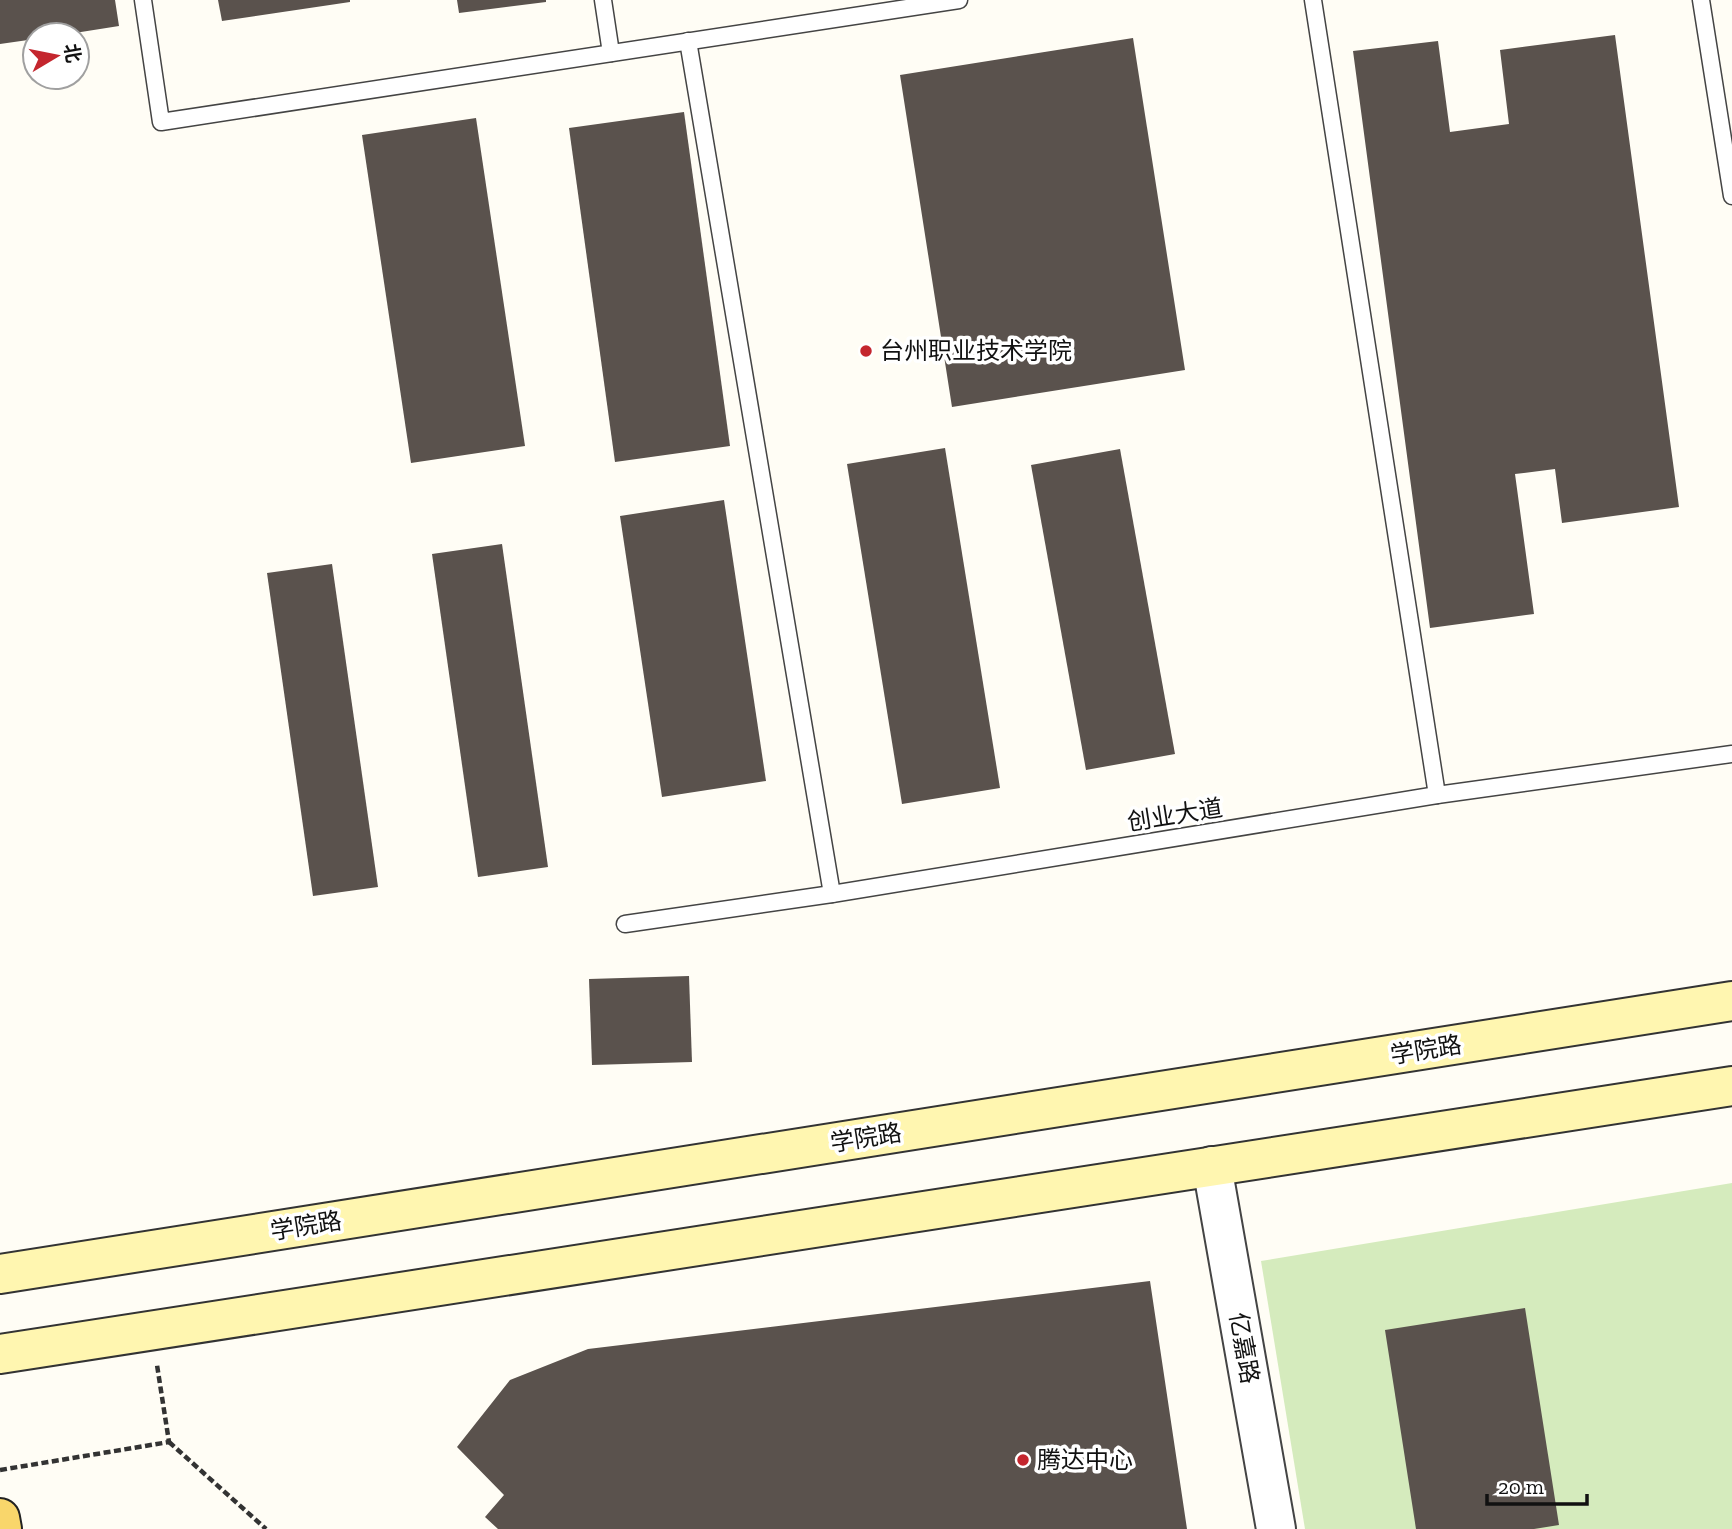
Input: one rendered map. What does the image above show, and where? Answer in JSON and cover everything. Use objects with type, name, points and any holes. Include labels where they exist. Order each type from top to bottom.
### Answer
[{"type":"main road","name":"学院路","points":[[0,1274],[1732,1001]]},
{"type":"main road","points":[[0,1354],[1732,1086]]},
{"type":"main road","points":[[0,1518],[2,1529]]},
{"type":"street","name":"亿嘉路","points":[[1212,1166],[1276,1529]]},
{"type":"lane","points":[[143,0],[162,122],[958,0]]},
{"type":"lane","points":[[603,0],[611,53]]},
{"type":"lane","points":[[1313,0],[1437,795]]},
{"type":"lane","points":[[1701,0],[1732,196]]},
{"type":"lane","points":[[688,41],[832,894]]},
{"type":"lane","name":"创业大道","points":[[625,923],[832,894],[1437,795],[1732,754]]},
{"type":"path","points":[[152,1330],[169,1442],[267,1529]]},
{"type":"path","points":[[0,1470],[169,1442]]},
{"type":"green space","points":[[1732,1183],[1732,1529],[1305,1529],[1261,1261]]},
{"type":"building","points":[[0,0],[115,0],[119,26],[91,30],[91,21],[21,21],[21,41],[0,44]]},
{"type":"building","points":[[218,0],[350,0],[350,2],[222,21]]},
{"type":"building","points":[[457,0],[546,0],[546,2],[459,13]]},
{"type":"building","points":[[1615,35],[1679,507],[1562,523],[1555,469],[1515,474],[1534,614],[1430,628],[1353,51],[1438,41],[1450,132],[1509,124],[1500,50]]},
{"type":"building","points":[[1133,38],[1185,370],[952,407],[900,75]]},
{"type":"building","points":[[684,112],[730,446],[615,462],[569,128]]},
{"type":"building","points":[[476,118],[525,446],[411,463],[362,135]]},
{"type":"building","points":[[945,448],[1000,788],[902,804],[847,464]]},
{"type":"building","points":[[1120,449],[1175,754],[1086,770],[1031,465]]},
{"type":"building","points":[[724,500],[766,781],[662,797],[620,516]]},
{"type":"building","points":[[502,544],[548,867],[478,877],[432,554]]},
{"type":"building","points":[[332,564],[378,887],[313,896],[267,573]]},
{"type":"building","points":[[689,976],[692,1062],[592,1065],[589,979]]},
{"type":"building","points":[[1150,1281],[1187,1529],[498,1529],[485,1517],[504,1495],[457,1447],[510,1380],[588,1349]]},
{"type":"building","points":[[1525,1308],[1559,1525],[1534,1529],[1416,1529],[1385,1330]]},
{"type":"place","name":"台州职业技术学院","points":[[866,351]]},
{"type":"place","name":"腾达中心","points":[[1023,1460]]}]
